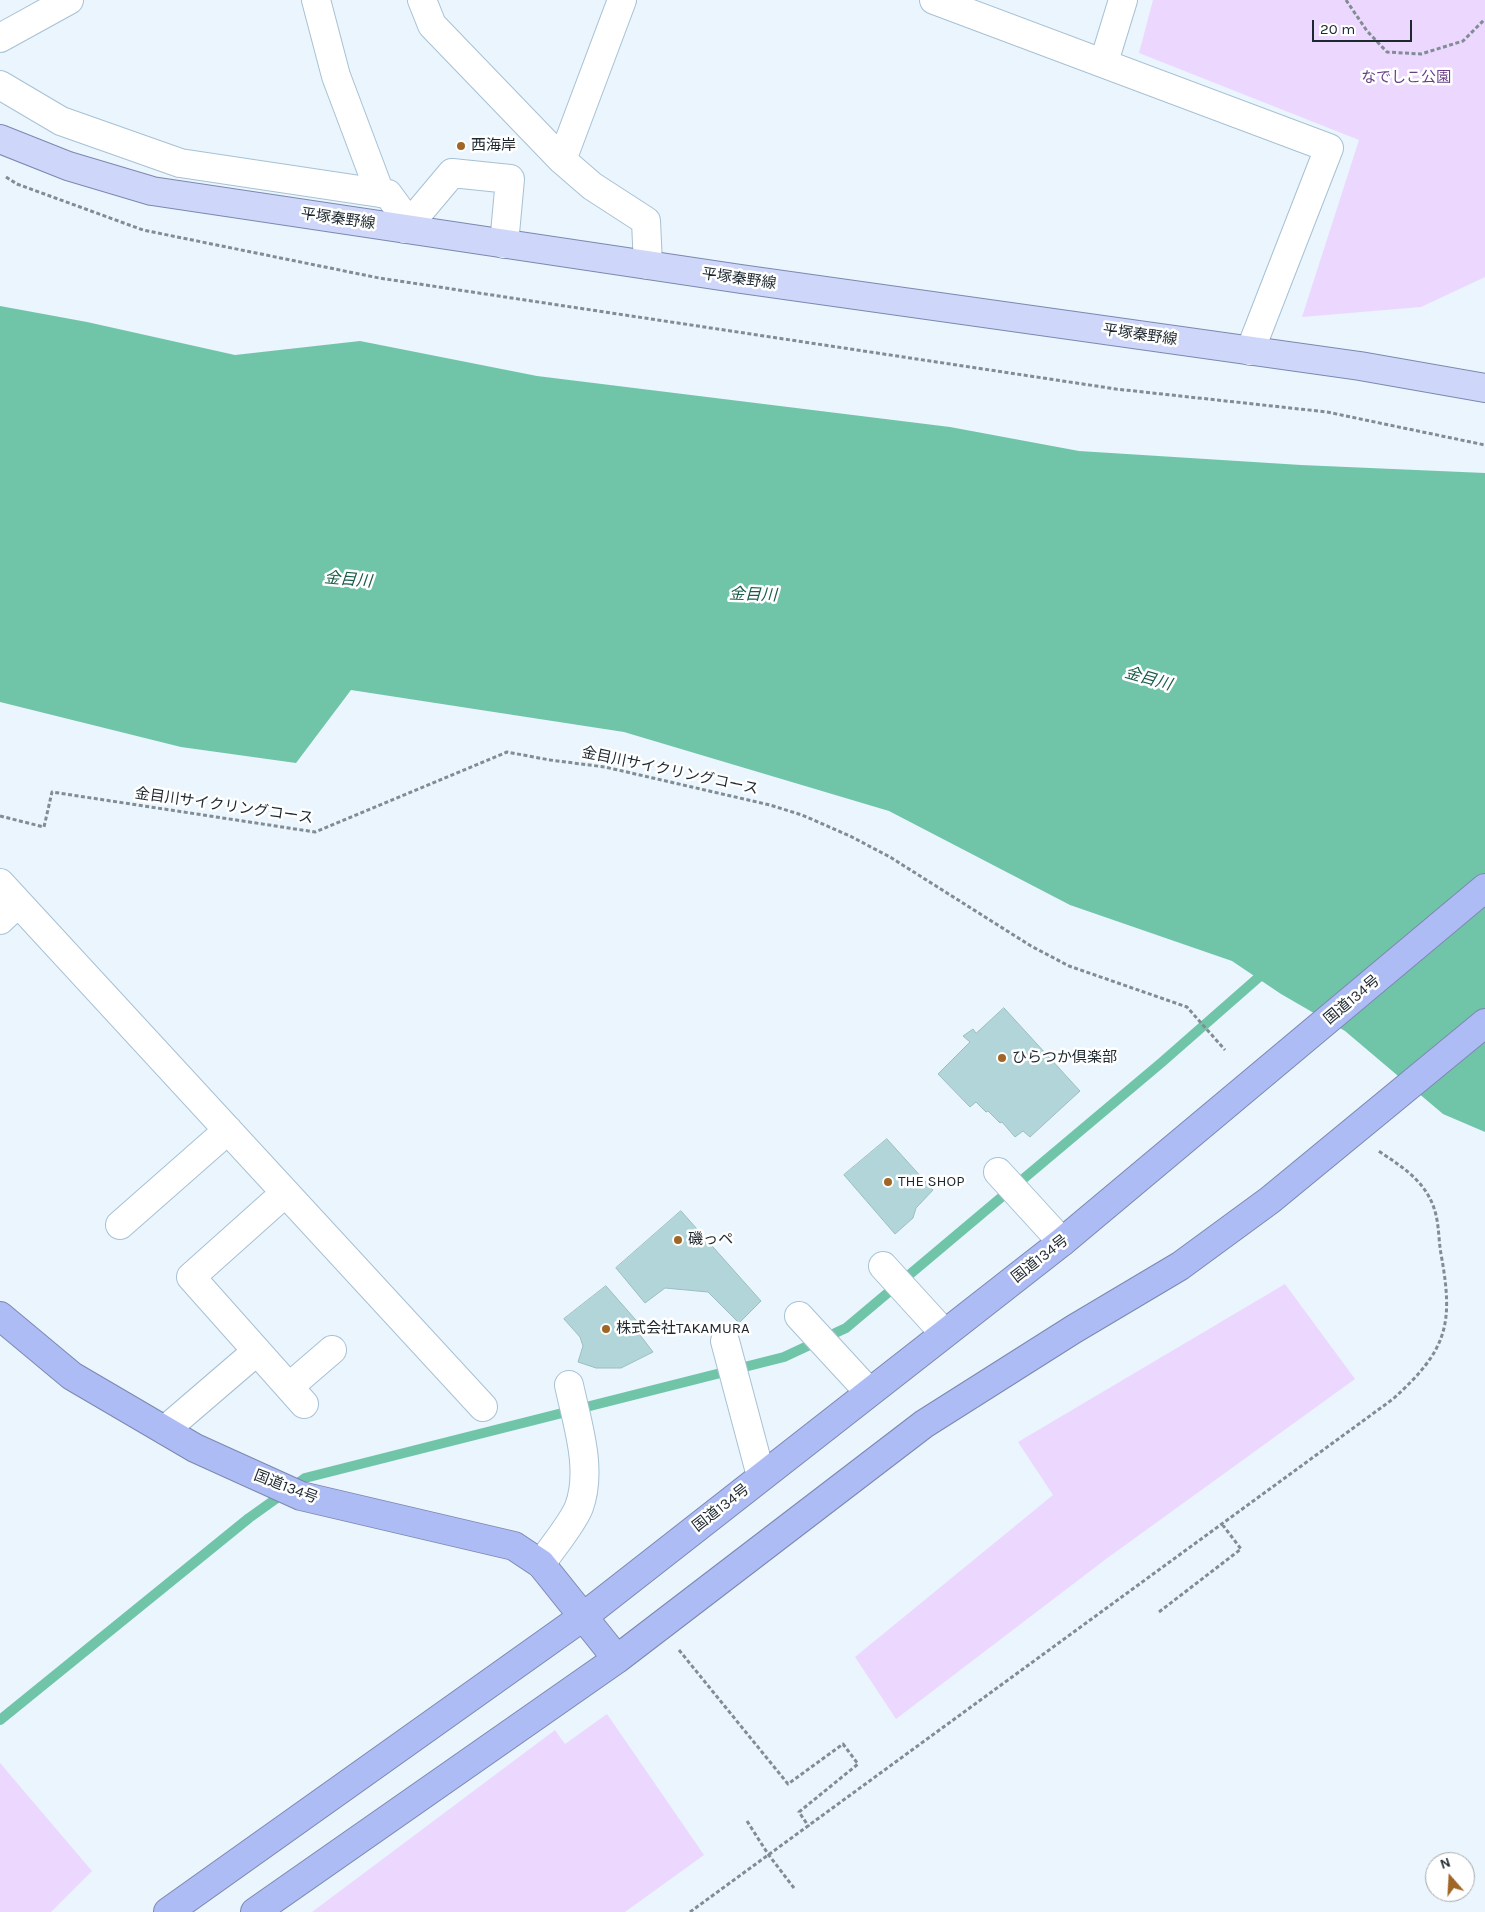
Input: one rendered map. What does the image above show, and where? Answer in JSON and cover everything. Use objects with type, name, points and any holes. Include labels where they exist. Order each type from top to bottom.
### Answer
[{"type":"highway","name":"国道134号","points":[[168,1912],[584,1616],[1062,1242],[1485,888]]},
{"type":"highway","points":[[255,1912],[617,1658],[924,1424],[1074,1329],[1180,1266],[1270,1200],[1485,1023]]},
{"type":"highway","name":"国道134号","points":[[0,1316],[72,1376],[195,1448],[302,1496],[514,1546],[541,1564],[617,1658]]},
{"type":"main road","name":"平塚秦野線","points":[[0,139],[68,166],[152,191],[648,265],[1360,366],[1485,388]]},
{"type":"street","points":[[0,38],[69,0]]},
{"type":"street","points":[[316,0],[336,76],[380,193]]},
{"type":"street","points":[[422,0],[432,25],[562,160],[592,186],[646,222],[648,265]]},
{"type":"street","points":[[562,160],[622,0]]},
{"type":"street","points":[[934,0],[1104,62],[1328,148],[1250,351]]},
{"type":"street","points":[[1104,62],[1122,0]]},
{"type":"street","points":[[0,85],[62,121],[180,162],[388,194],[398,209],[405,229]]},
{"type":"street","points":[[405,229],[452,173],[510,179],[504,244]]},
{"type":"street","points":[[0,883],[9,912],[228,1130],[483,1407]]},
{"type":"street","points":[[120,1225],[228,1130]]},
{"type":"street","points":[[998,1172],[1062,1242]]},
{"type":"street","points":[[285,1193],[190,1278],[297,1395],[332,1350]]},
{"type":"street","points":[[883,1266],[944,1333]]},
{"type":"street","points":[[803,1319],[869,1392]]},
{"type":"street","points":[[725,1345],[761,1476]]},
{"type":"street","points":[[164,1430],[257,1351]]},
{"type":"street","points":[[541,1564],[579,1507],[586,1476],[569,1385]]},
{"type":"path","points":[[1346,0],[1367,31],[1387,52],[1421,54],[1463,41],[1485,19]]},
{"type":"path","points":[[0,173],[16,184],[143,230],[379,278],[1106,387],[1327,412],[1485,444]]},
{"type":"path","name":"金目川サイクリングコース","points":[[0,816],[44,827],[52,792],[314,832],[507,752],[550,760],[585,763],[733,795],[786,810],[827,825],[890,856],[1023,941],[1069,966],[1187,1007],[1225,1050]]},
{"type":"path","points":[[690,1912],[1393,1399],[1424,1368],[1442,1338],[1447,1322],[1448,1289],[1432,1200],[1419,1180],[1377,1150]]},
{"type":"path","points":[[1159,1612],[1241,1549],[1222,1524]]},
{"type":"path","points":[[675,1645],[788,1784],[843,1744],[858,1764],[799,1812],[809,1827]]},
{"type":"path","points":[[747,1821],[768,1854],[794,1888]]},
{"type":"green space","name":"なでしこ公園","points":[[1153,0],[1485,0],[1485,277],[1421,307],[1302,317],[1359,140],[1139,53]]},
{"type":"green space","points":[[1285,1284],[1355,1379],[1106,1559],[896,1719],[855,1657],[1053,1495],[1018,1442]]},
{"type":"green space","points":[[607,1714],[704,1855],[625,1912],[312,1912],[555,1730],[565,1744]]},
{"type":"green space","points":[[0,1763],[92,1871],[51,1912],[0,1912]]},
{"type":"water","name":"金目川","points":[[0,306],[87,322],[235,355],[360,341],[537,376],[950,427],[1079,451],[1301,465],[1485,473],[1485,1132],[1443,1114],[1345,1031],[1281,994],[1232,961],[1070,905],[889,811],[624,732],[351,690],[296,763],[181,747],[0,702]]},
{"type":"building","name":"ひらつか倶楽部","points":[[1004,1008],[1080,1091],[1030,1137],[1023,1131],[1015,1137],[1002,1122],[1000,1123],[976,1102],[970,1107],[938,1074],[970,1042],[963,1036],[973,1029],[976,1033]]},
{"type":"building","name":"THE SHOP","points":[[887,1139],[933,1190],[916,1208],[913,1218],[895,1234],[844,1175]]},
{"type":"building","name":"磯っペ","points":[[681,1211],[761,1301],[739,1323],[708,1292],[665,1288],[645,1303],[616,1268]]},
{"type":"building","name":"株式会社TAKAMURA","points":[[606,1286],[642,1327],[637,1331],[653,1352],[621,1368],[596,1368],[578,1362],[583,1346],[580,1337],[564,1319]]},
{"type":"waterway","points":[[0,1720],[249,1518],[305,1478],[784,1357],[846,1328],[1161,1063],[1267,970]]},
{"type":"place","name":"西海岸","points":[[461,146]]},
{"type":"place","name":"ひらつか倶楽部","points":[[1002,1058]]},
{"type":"place","name":"THE SHOP","points":[[888,1182]]},
{"type":"place","name":"磯っペ","points":[[678,1240]]},
{"type":"place","name":"株式会社TAKAMURA","points":[[606,1329]]}]
